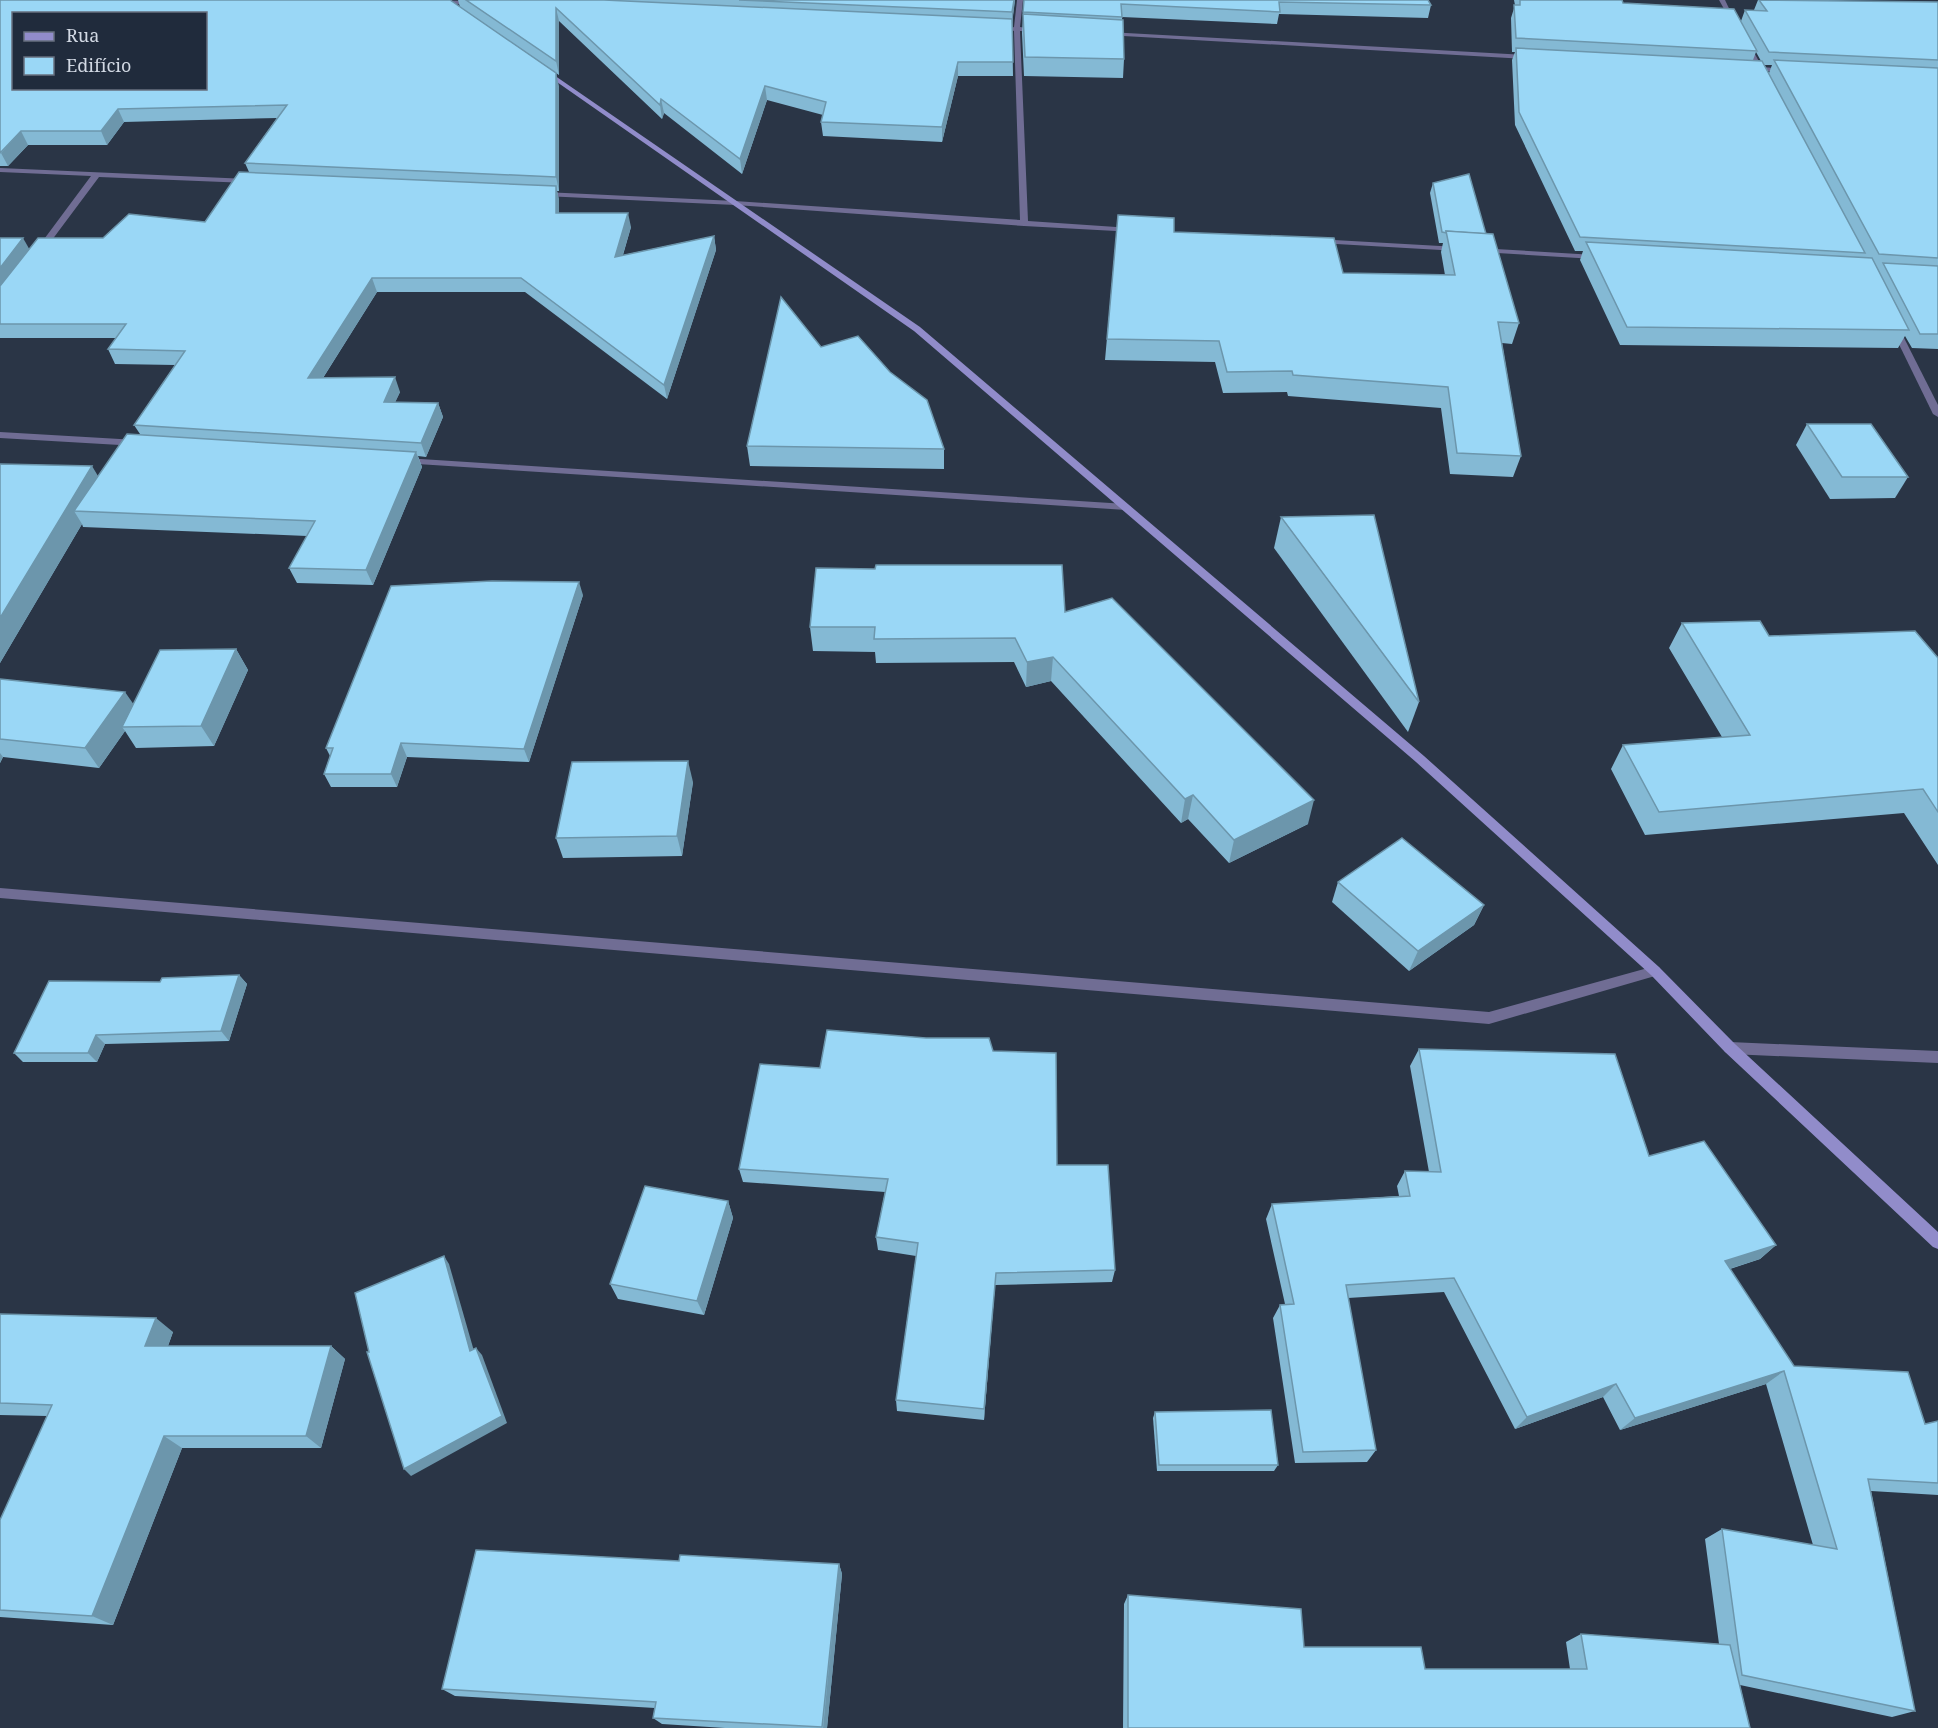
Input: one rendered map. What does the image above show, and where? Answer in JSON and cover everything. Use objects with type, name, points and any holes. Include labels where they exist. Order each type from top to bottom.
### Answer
[{"type":"main road","points":[[443,1],[464,15]]},
{"type":"main road","points":[[531,62],[917,329],[1420,759],[1655,971],[1731,1048],[1938,1242]]},
{"type":"street","points":[[407,0],[480,3]]},
{"type":"street","points":[[1020,0],[1017,29],[1024,224]]},
{"type":"street","points":[[1722,0],[1738,30]]},
{"type":"street","points":[[1005,29],[1041,31]]},
{"type":"street","points":[[1100,34],[1536,57]]},
{"type":"street","points":[[1744,40],[1766,80]]},
{"type":"street","points":[[1748,69],[1796,71]]},
{"type":"street","points":[[0,170],[262,182]]},
{"type":"street","points":[[35,256],[97,174]]},
{"type":"street","points":[[534,194],[735,203],[1143,231]]},
{"type":"street","points":[[1309,240],[1464,249]]},
{"type":"street","points":[[1476,250],[1606,257]]},
{"type":"street","points":[[1893,323],[1938,414]]},
{"type":"street","points":[[0,435],[142,444]]},
{"type":"street","points":[[391,460],[1126,507]]},
{"type":"street","points":[[0,893],[1489,1018],[1655,971]]},
{"type":"street","points":[[1731,1048],[1938,1058]]},
{"type":"building","points":[[0,0],[450,0],[556,73],[556,177],[245,163],[287,105],[118,109],[101,131],[21,131],[0,153]]},
{"type":"building","points":[[466,0],[604,0],[1012,19],[1013,62],[958,62],[942,127],[821,122],[826,102],[765,86],[740,159],[661,99],[660,105],[556,8],[556,61]]},
{"type":"building","points":[[739,0],[1014,0],[1012,12]]},
{"type":"building","points":[[1024,0],[1428,0],[1431,5],[1279,2],[1280,12],[1121,4],[1122,17],[1023,12]]},
{"type":"building","points":[[1520,0],[1622,0],[1623,3],[1734,9],[1757,51],[1516,38],[1514,5],[1520,5]]},
{"type":"building","points":[[1759,0],[1938,2],[1938,60],[1769,52],[1745,10],[1767,11]]},
{"type":"building","points":[[1023,14],[1123,20],[1124,59],[1025,57]]},
{"type":"building","points":[[1516,48],[1762,61],[1865,253],[1580,237],[1519,112]]},
{"type":"building","points":[[1774,60],[1938,68],[1938,258],[1879,254]]},
{"type":"building","points":[[239,172],[556,186],[556,213],[628,213],[615,257],[714,236],[664,385],[521,278],[372,278],[308,378],[395,377],[384,402],[438,403],[421,443],[134,425],[185,351],[108,349],[126,324],[0,324],[0,286],[38,238],[103,238],[129,214],[205,222]]},
{"type":"building","points":[[1469,174],[1486,234],[1442,232],[1433,183]]},
{"type":"building","points":[[1118,215],[1174,218],[1174,232],[1334,238],[1343,273],[1455,275],[1446,231],[1493,234],[1519,323],[1498,322],[1521,456],[1457,453],[1448,387],[1293,375],[1292,371],[1227,372],[1219,341],[1107,339]]},
{"type":"building","points":[[0,238],[23,238],[0,268]]},
{"type":"building","points":[[1586,242],[1872,258],[1909,330],[1627,327]]},
{"type":"building","points":[[1883,263],[1938,266],[1938,334],[1920,334]]},
{"type":"building","points":[[781,297],[821,347],[858,336],[890,372],[927,400],[944,449],[747,446]]},
{"type":"building","points":[[1807,424],[1871,424],[1908,477],[1842,477]]},
{"type":"building","points":[[127,434],[416,452],[366,570],[289,568],[315,521],[74,511]]},
{"type":"building","points":[[0,464],[92,466],[0,618]]},
{"type":"building","points":[[1374,515],[1419,702],[1281,517]]},
{"type":"building","points":[[876,565],[1062,565],[1065,612],[1112,598],[1314,800],[1234,840],[1193,795],[1185,799],[1053,657],[1027,662],[1015,638],[874,639],[875,627],[810,627],[816,568],[875,569]]},
{"type":"building","points":[[492,581],[579,582],[524,749],[401,743],[391,774],[324,774],[333,748],[326,748],[391,586]]},
{"type":"building","points":[[1760,621],[1769,636],[1915,631],[1938,658],[1938,812],[1923,789],[1659,812],[1623,745],[1750,735],[1682,623]]},
{"type":"building","points":[[236,649],[201,726],[122,727],[160,650]]},
{"type":"building","points":[[0,679],[125,692],[85,748],[0,739]]},
{"type":"building","points":[[688,761],[677,836],[556,838],[572,762]]},
{"type":"building","points":[[1402,838],[1484,905],[1418,951],[1338,882]]},
{"type":"building","points":[[239,975],[221,1031],[96,1035],[88,1053],[14,1053],[49,981],[160,982],[162,978]]},
{"type":"building","points":[[827,1030],[926,1038],[989,1038],[993,1051],[1056,1053],[1057,1165],[1108,1165],[1115,1270],[996,1273],[984,1409],[896,1400],[918,1243],[876,1237],[888,1179],[739,1169],[760,1064],[820,1068]]},
{"type":"building","points":[[1419,1049],[1615,1054],[1649,1156],[1704,1141],[1776,1245],[1725,1261],[1794,1366],[1908,1372],[1925,1424],[1938,1421],[1938,1483],[1868,1479],[1915,1711],[1742,1675],[1722,1529],[1837,1549],[1784,1371],[1635,1418],[1616,1384],[1527,1417],[1454,1278],[1346,1285],[1376,1450],[1303,1452],[1280,1305],[1294,1304],[1272,1204],[1410,1196],[1405,1171],[1441,1172]]},
{"type":"building","points":[[645,1186],[728,1201],[697,1301],[610,1284]]},
{"type":"building","points":[[444,1256],[470,1351],[476,1348],[502,1416],[404,1469],[367,1352],[369,1352],[355,1293]]},
{"type":"building","points":[[0,1314],[156,1318],[145,1346],[331,1346],[306,1436],[164,1436],[92,1616],[0,1610],[0,1520],[52,1405],[0,1403]]},
{"type":"building","points":[[1271,1410],[1278,1465],[1159,1465],[1155,1412]]},
{"type":"building","points":[[476,1550],[679,1561],[680,1555],[839,1564],[822,1727],[653,1718],[656,1702],[442,1689]]},
{"type":"building","points":[[1128,1595],[1301,1609],[1304,1647],[1421,1647],[1425,1669],[1587,1669],[1581,1634],[1730,1645],[1750,1728],[1128,1728]]}]
